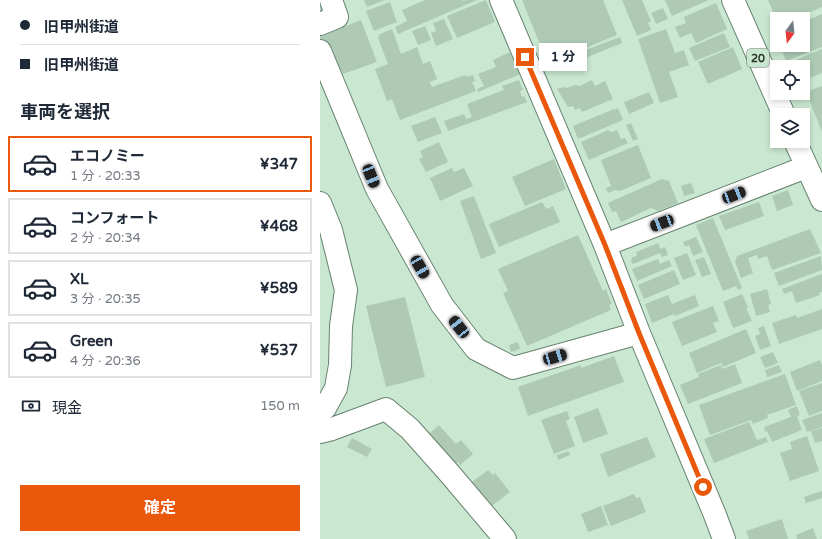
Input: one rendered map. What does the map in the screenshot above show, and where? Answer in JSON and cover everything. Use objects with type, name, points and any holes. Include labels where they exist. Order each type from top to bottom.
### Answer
[{"type":"main road","points":[[320,24],[337,17],[331,0]]},
{"type":"main road","points":[[501,0],[605,245],[639,333],[724,539]]},
{"type":"main road","name":"20","points":[[733,0],[781,108]]},
{"type":"main road","points":[[320,51],[377,189],[442,306],[476,349],[513,368],[639,333]]},
{"type":"main road","points":[[798,148],[822,198]]},
{"type":"main road","points":[[605,245],[806,167]]},
{"type":"main road","points":[[320,203],[331,230],[346,290],[341,326],[340,365],[336,388],[325,408],[320,412]]},
{"type":"main road","points":[[320,432],[386,409],[410,429],[505,539]]},
{"type":"building","points":[[320,0],[325,11],[320,13]]},
{"type":"building","points":[[364,0],[385,0],[367,7]]},
{"type":"building","points":[[425,0],[477,0],[398,34],[395,27],[407,21],[402,10]]},
{"type":"building","points":[[486,0],[495,22],[457,38],[447,16]]},
{"type":"building","points":[[522,0],[603,0],[617,35],[568,55],[569,59],[549,67]]},
{"type":"building","points":[[622,0],[642,0],[651,21],[648,23],[651,30],[637,36]]},
{"type":"building","points":[[665,0],[709,0],[672,16]]},
{"type":"building","points":[[768,0],[822,0],[822,7],[810,13],[773,12]]},
{"type":"building","points":[[390,2],[397,22],[374,31],[366,11]]},
{"type":"building","points":[[716,3],[727,29],[696,43],[691,33],[680,38],[675,27],[686,23],[684,17]]},
{"type":"building","points":[[663,8],[668,19],[656,24],[651,13]]},
{"type":"building","points":[[822,14],[822,47],[810,52],[810,19]]},
{"type":"building","points":[[444,19],[453,39],[436,46],[431,33],[436,31],[433,23]]},
{"type":"building","points":[[361,20],[377,62],[343,74],[342,71],[325,78],[329,61],[320,36]]},
{"type":"building","points":[[425,26],[431,40],[418,45],[412,31]]},
{"type":"building","points":[[392,29],[401,54],[417,47],[423,64],[430,61],[437,79],[430,82],[432,87],[465,75],[466,77],[473,75],[475,81],[472,82],[476,91],[400,120],[392,99],[387,101],[375,69],[388,64],[378,38],[380,34]]},
{"type":"building","points":[[666,29],[675,53],[684,50],[689,65],[669,72],[678,97],[660,103],[638,39]]},
{"type":"building","points":[[724,33],[730,47],[695,61],[689,48]]},
{"type":"building","points":[[620,37],[622,43],[573,63],[570,56]]},
{"type":"building","points":[[733,47],[742,69],[708,84],[698,62]]},
{"type":"building","points":[[822,49],[822,73],[810,78],[810,60],[796,60]]},
{"type":"building","points":[[510,52],[520,74],[478,92],[477,89],[484,86],[478,74],[496,67],[493,60]]},
{"type":"building","points":[[783,52],[809,52],[789,60],[786,60]]},
{"type":"building","points":[[519,80],[523,90],[520,91],[522,97],[524,96],[527,102],[448,131],[444,121],[464,114],[466,119],[472,117],[467,104],[504,90],[502,86]]},
{"type":"building","points":[[592,80],[595,86],[605,81],[613,99],[582,112],[580,108],[575,110],[573,106],[568,107],[557,89],[575,85],[580,86]]},
{"type":"building","points":[[822,86],[822,132],[809,100],[810,90]]},
{"type":"building","points":[[649,92],[654,103],[629,114],[624,102]]},
{"type":"building","points":[[618,108],[623,120],[578,139],[573,126]]},
{"type":"building","points":[[435,117],[442,133],[418,142],[411,126]]},
{"type":"building","points":[[631,123],[638,139],[633,141],[626,125]]},
{"type":"building","points":[[608,130],[612,132],[617,130],[621,139],[625,138],[628,143],[589,160],[581,142]]},
{"type":"building","points":[[439,142],[448,162],[426,172],[419,159],[423,157],[420,151]]},
{"type":"building","points":[[638,145],[651,178],[620,191],[615,190],[608,193],[606,188],[611,186],[601,160]]},
{"type":"building","points":[[554,159],[566,189],[525,206],[512,177]]},
{"type":"building","points":[[452,168],[454,172],[464,168],[473,186],[440,201],[430,178]]},
{"type":"building","points":[[662,179],[669,181],[678,203],[658,211],[651,208],[621,222],[616,211],[612,212],[608,203]]},
{"type":"building","points":[[691,183],[695,193],[684,196],[681,186]]},
{"type":"building","points":[[788,190],[793,205],[777,211],[772,196]]},
{"type":"building","points":[[474,196],[496,253],[481,259],[460,201]]},
{"type":"building","points":[[542,202],[546,209],[553,206],[560,222],[499,247],[489,224]]},
{"type":"building","points":[[759,202],[764,216],[725,230],[719,216]]},
{"type":"building","points":[[713,218],[742,288],[738,290],[736,286],[723,291],[696,225]]},
{"type":"building","points":[[810,229],[821,253],[772,270],[767,256],[758,259],[757,255],[748,258],[753,273],[741,278],[735,262],[737,256]]},
{"type":"building","points":[[578,235],[603,291],[606,289],[612,304],[609,305],[611,310],[527,346],[503,293],[508,291],[498,269]]},
{"type":"building","points":[[696,237],[703,252],[693,256],[689,245],[685,247],[683,242]]},
{"type":"building","points":[[658,243],[660,249],[665,247],[668,255],[662,257],[660,253],[633,264],[631,261],[632,257],[637,256],[636,252]]},
{"type":"building","points":[[687,253],[696,275],[683,280],[674,258]]},
{"type":"building","points":[[821,256],[822,270],[779,286],[774,273]]},
{"type":"building","points":[[704,257],[711,274],[702,277],[695,260]]},
{"type":"building","points":[[658,259],[660,264],[669,260],[672,266],[637,281],[632,269]]},
{"type":"building","points":[[674,270],[680,284],[644,299],[638,285]]},
{"type":"building","points":[[822,274],[822,292],[819,293],[820,295],[796,303],[792,291],[784,294],[782,289]]},
{"type":"building","points":[[767,289],[771,304],[768,305],[770,312],[756,316],[750,294]]},
{"type":"building","points":[[742,294],[752,321],[733,328],[723,302]]},
{"type":"building","points":[[668,295],[672,304],[695,295],[699,306],[675,316],[674,314],[652,323],[645,304]]},
{"type":"building","points":[[405,297],[425,377],[386,387],[366,306]]},
{"type":"building","points":[[713,306],[719,321],[713,323],[717,332],[682,346],[672,322]]},
{"type":"building","points":[[822,309],[822,329],[779,344],[772,323],[796,315],[797,318]]},
{"type":"building","points":[[764,326],[771,346],[760,350],[755,336],[760,334],[758,328]]},
{"type":"building","points":[[746,329],[756,353],[723,367],[721,363],[697,373],[689,353]]},
{"type":"building","points":[[518,342],[520,349],[511,352],[509,345]]},
{"type":"building","points":[[773,352],[778,363],[765,368],[760,357]]},
{"type":"building","points":[[614,356],[624,382],[528,416],[518,387],[581,365],[581,368]]},
{"type":"building","points":[[820,360],[822,365],[822,381],[797,391],[790,372]]},
{"type":"building","points":[[735,364],[742,383],[688,404],[680,385],[699,377],[698,374],[721,365],[722,369]]},
{"type":"building","points":[[779,365],[782,372],[767,377],[765,370]]},
{"type":"building","points":[[785,374],[796,405],[767,415],[768,418],[753,424],[751,420],[710,435],[699,405]]},
{"type":"building","points":[[822,383],[822,411],[809,416],[799,391]]},
{"type":"building","points":[[797,406],[800,415],[797,416],[802,430],[772,442],[767,431],[765,432],[764,427],[791,417],[788,410]]},
{"type":"building","points":[[598,408],[608,434],[583,443],[574,417]]},
{"type":"building","points":[[567,411],[570,419],[566,421],[575,446],[554,454],[541,420]]},
{"type":"building","points":[[822,413],[822,427],[807,432],[802,420]]},
{"type":"building","points":[[749,422],[757,440],[766,437],[768,442],[714,463],[704,439]]},
{"type":"building","points":[[439,425],[456,444],[461,440],[473,454],[460,465],[458,462],[453,466],[429,434]]},
{"type":"building","points":[[822,428],[822,441],[815,443],[811,431]]},
{"type":"building","points":[[807,436],[819,471],[790,481],[780,453],[792,449],[790,442]]},
{"type":"building","points":[[647,437],[656,457],[608,477],[600,454]]},
{"type":"building","points":[[352,438],[372,449],[367,457],[347,447]]},
{"type":"building","points":[[569,451],[570,455],[558,460],[557,455]]},
{"type":"building","points":[[488,470],[493,475],[495,473],[510,492],[488,509],[472,489],[476,486],[472,482]]},
{"type":"building","points":[[822,491],[822,498],[806,503],[804,497]]},
{"type":"building","points":[[634,494],[636,498],[640,497],[646,512],[611,526],[603,506]]},
{"type":"building","points":[[601,506],[608,525],[588,532],[581,514]]},
{"type":"building","points":[[782,519],[788,539],[749,539],[746,531]]},
{"type":"building","points":[[813,528],[817,539],[797,539],[796,535]]},
{"type":"route","points":[[525,57],[605,245],[639,333],[703,487]]}]
